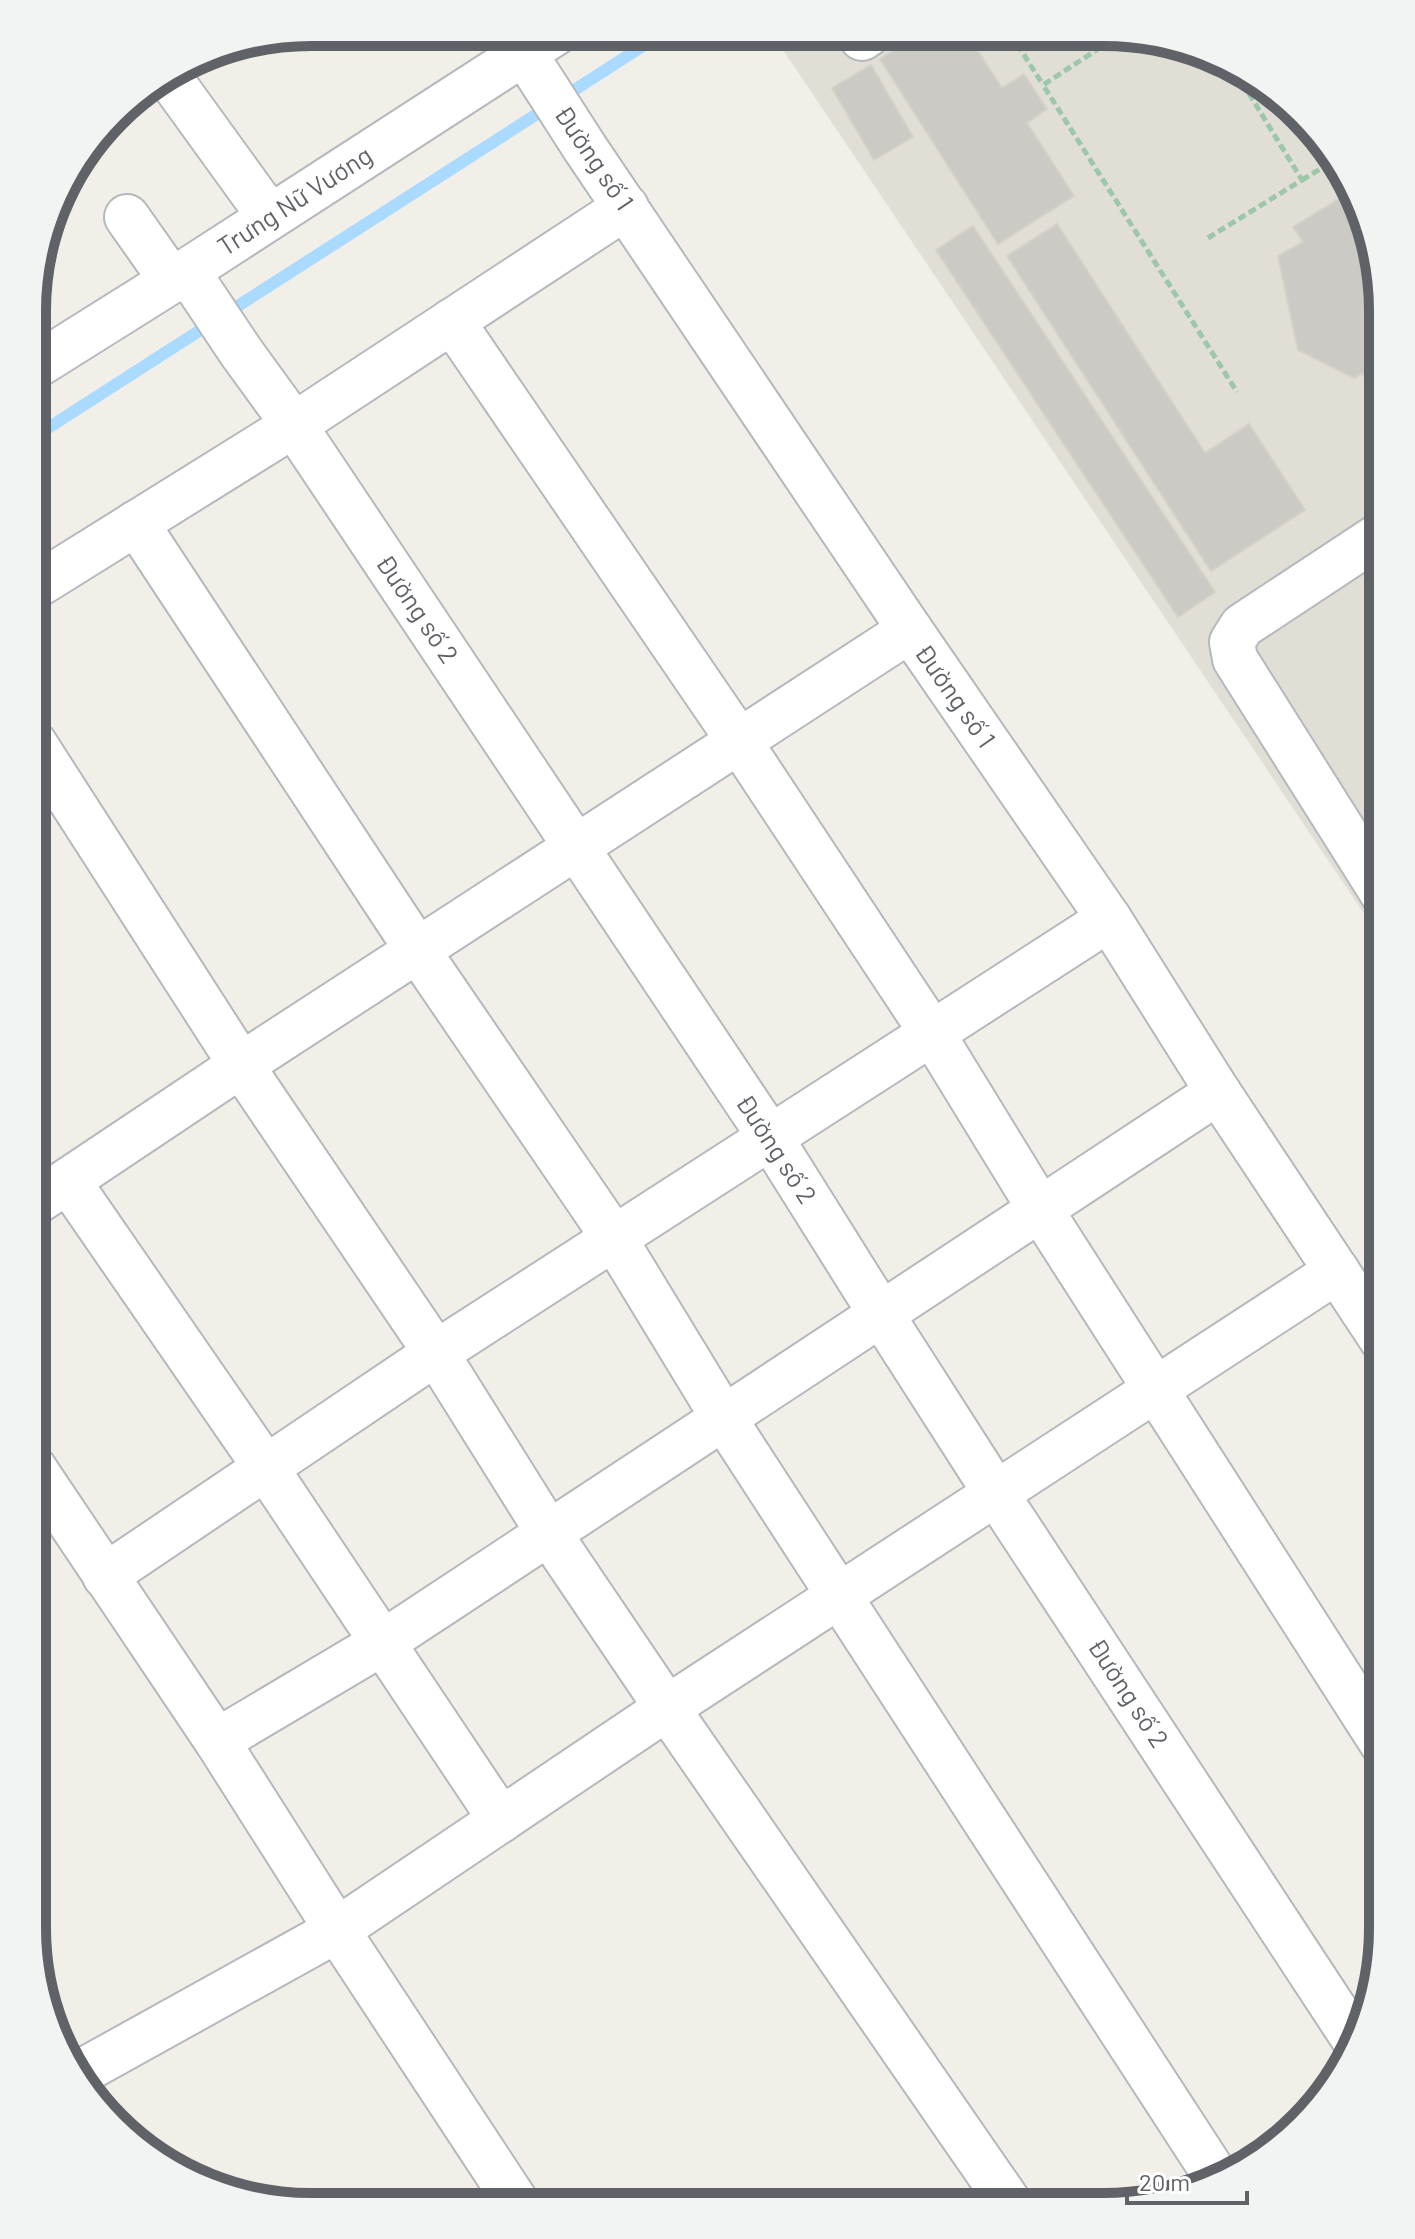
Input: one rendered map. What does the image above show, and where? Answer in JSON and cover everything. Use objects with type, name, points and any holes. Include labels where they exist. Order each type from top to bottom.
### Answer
[{"type":"street","name":"Đường số 1","points":[[541,56],[585,148],[1109,919],[1218,1092],[1368,1319]]},
{"type":"street","name":"Trưng Nữ Vương","points":[[46,360],[188,282],[270,217],[541,56]]},
{"type":"street","points":[[174,84],[270,217]]},
{"type":"street","points":[[46,579],[294,425],[626,207]]},
{"type":"street","name":"Đường số 2","points":[[127,217],[188,282],[294,425],[770,1137],[995,1492],[1348,2030]]},
{"type":"street","points":[[452,321],[739,741],[932,1033],[1040,1209],[1368,1721]]},
{"type":"street","points":[[136,523],[418,951],[614,1238],[723,1417],[1212,2170]]},
{"type":"street","points":[[1369,542],[1242,626],[1232,642],[1235,659],[1369,871]]},
{"type":"street","points":[[501,1820],[266,1468],[50,1192],[910,630]]},
{"type":"street","points":[[46,762],[241,1065],[436,1353],[548,1532],[1002,2193]]},
{"type":"street","points":[[105,1576],[436,1353],[1109,919]]},
{"type":"street","points":[[217,1741],[382,1643],[1218,1092]]},
{"type":"street","points":[[87,2069],[337,1930],[838,1595],[1337,1271]]},
{"type":"street","points":[[46,1487],[217,1741],[510,2193]]},
{"type":"path","points":[[1019,46],[1237,392]]},
{"type":"path","points":[[1043,85],[1103,46]]},
{"type":"path","points":[[1245,86],[1302,180]]},
{"type":"path","points":[[1208,238],[1325,166]]},
{"type":"shaded area","points":[[781,46],[1104,46],[1139,48],[1173,55],[1237,81],[1265,101],[1292,123],[1334,178],[1360,242],[1369,311],[1369,921]]},
{"type":"building","points":[[900,46],[975,46],[1002,88],[1024,74],[1047,109],[1027,123],[1074,196],[998,244],[880,59]]},
{"type":"building","points":[[871,65],[913,137],[874,160],[832,88]]},
{"type":"building","points":[[1343,197],[1364,259],[1369,311],[1369,384],[1362,373],[1354,378],[1298,350],[1278,256],[1303,242],[1293,227]]},
{"type":"building","points":[[1057,224],[1205,453],[1249,424],[1305,510],[1211,571],[1007,256]]},
{"type":"building","points":[[973,226],[1215,592],[1178,617],[936,250]]},
{"type":"waterway","points":[[46,429],[642,47]]}]
